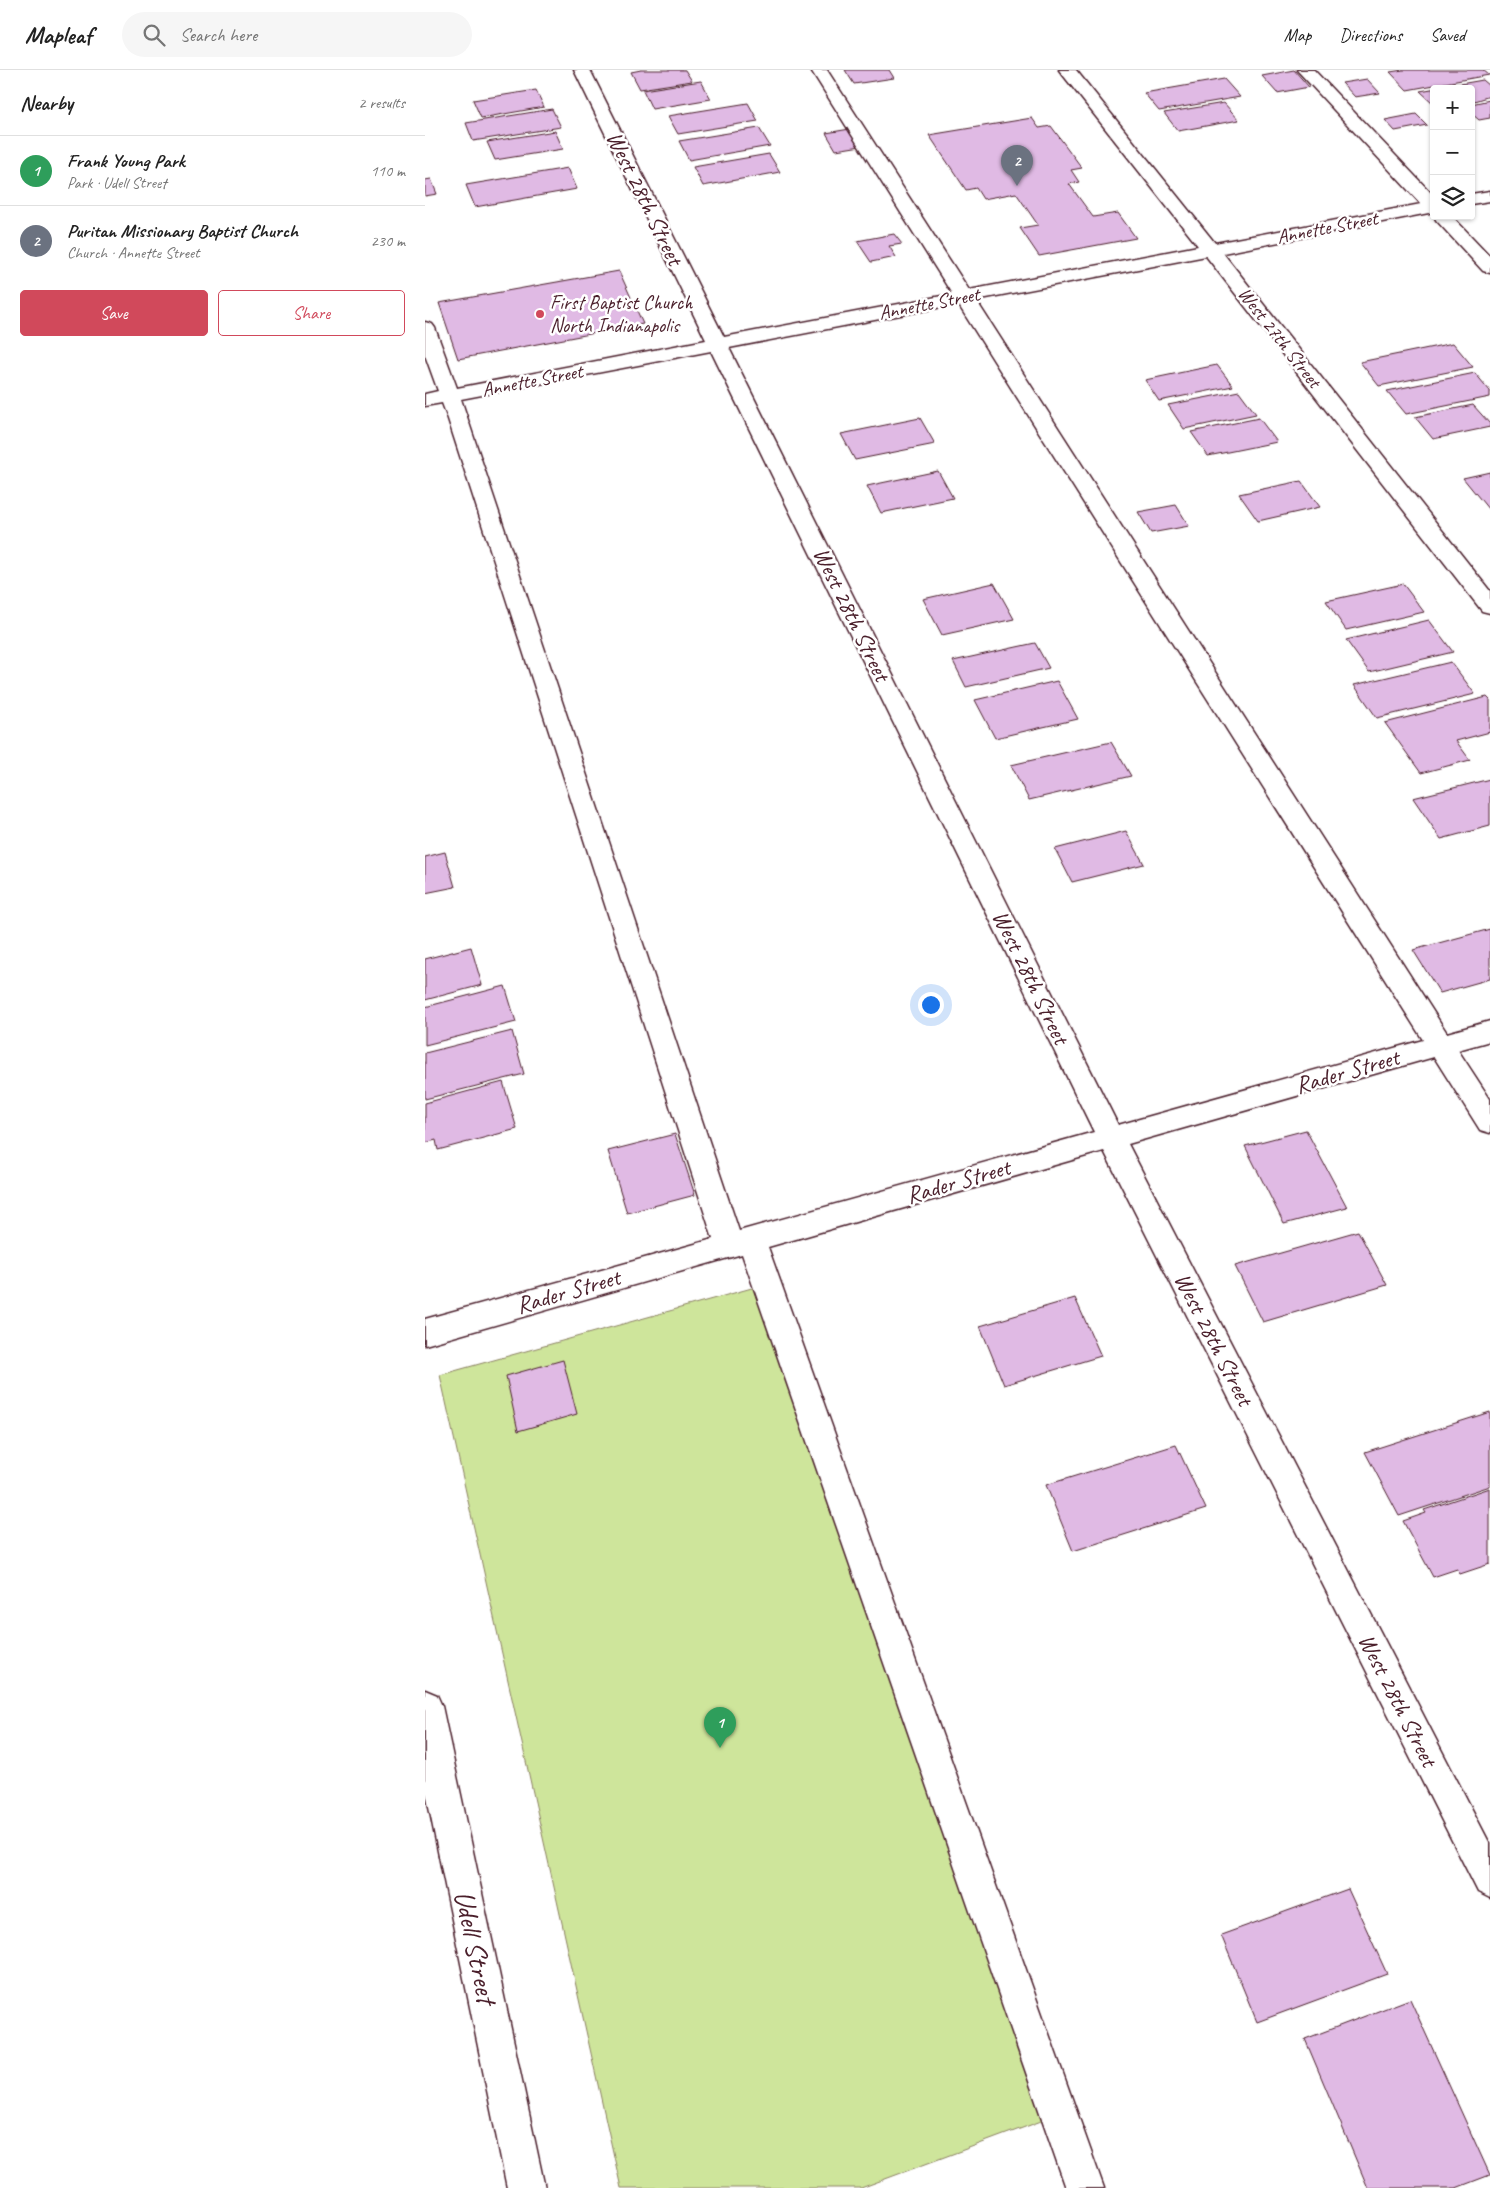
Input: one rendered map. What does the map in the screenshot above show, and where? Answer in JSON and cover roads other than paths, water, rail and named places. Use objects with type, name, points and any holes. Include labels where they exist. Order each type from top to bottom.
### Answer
[{"type":"street","name":"West 28th Street","points":[[582,70],[1111,1138],[1490,1880]]},
{"type":"street","points":[[819,70],[1490,1122]]},
{"type":"street","name":"West 27th Street","points":[[1067,70],[1490,606]]},
{"type":"street","points":[[1305,70],[1430,203]]},
{"type":"street","points":[[1475,198],[1490,196]]},
{"type":"street","name":"Annette Street","points":[[425,400],[1430,208]]},
{"type":"street","points":[[1447,220],[1490,268]]},
{"type":"street","points":[[425,328],[450,395],[740,1242],[1085,2188]]},
{"type":"street","name":"Rader Street","points":[[425,1332],[1490,1031]]},
{"type":"street","name":"Udell Street","points":[[425,1706],[526,2188]]},
{"type":"place","name":"Puritan Missionary Baptist Church","points":[[1017,186]]},
{"type":"place","name":"First Baptist Church North Indianapolis","points":[[540,314]]},
{"type":"place","name":"Frank Young Park","points":[[720,1748]]}]
